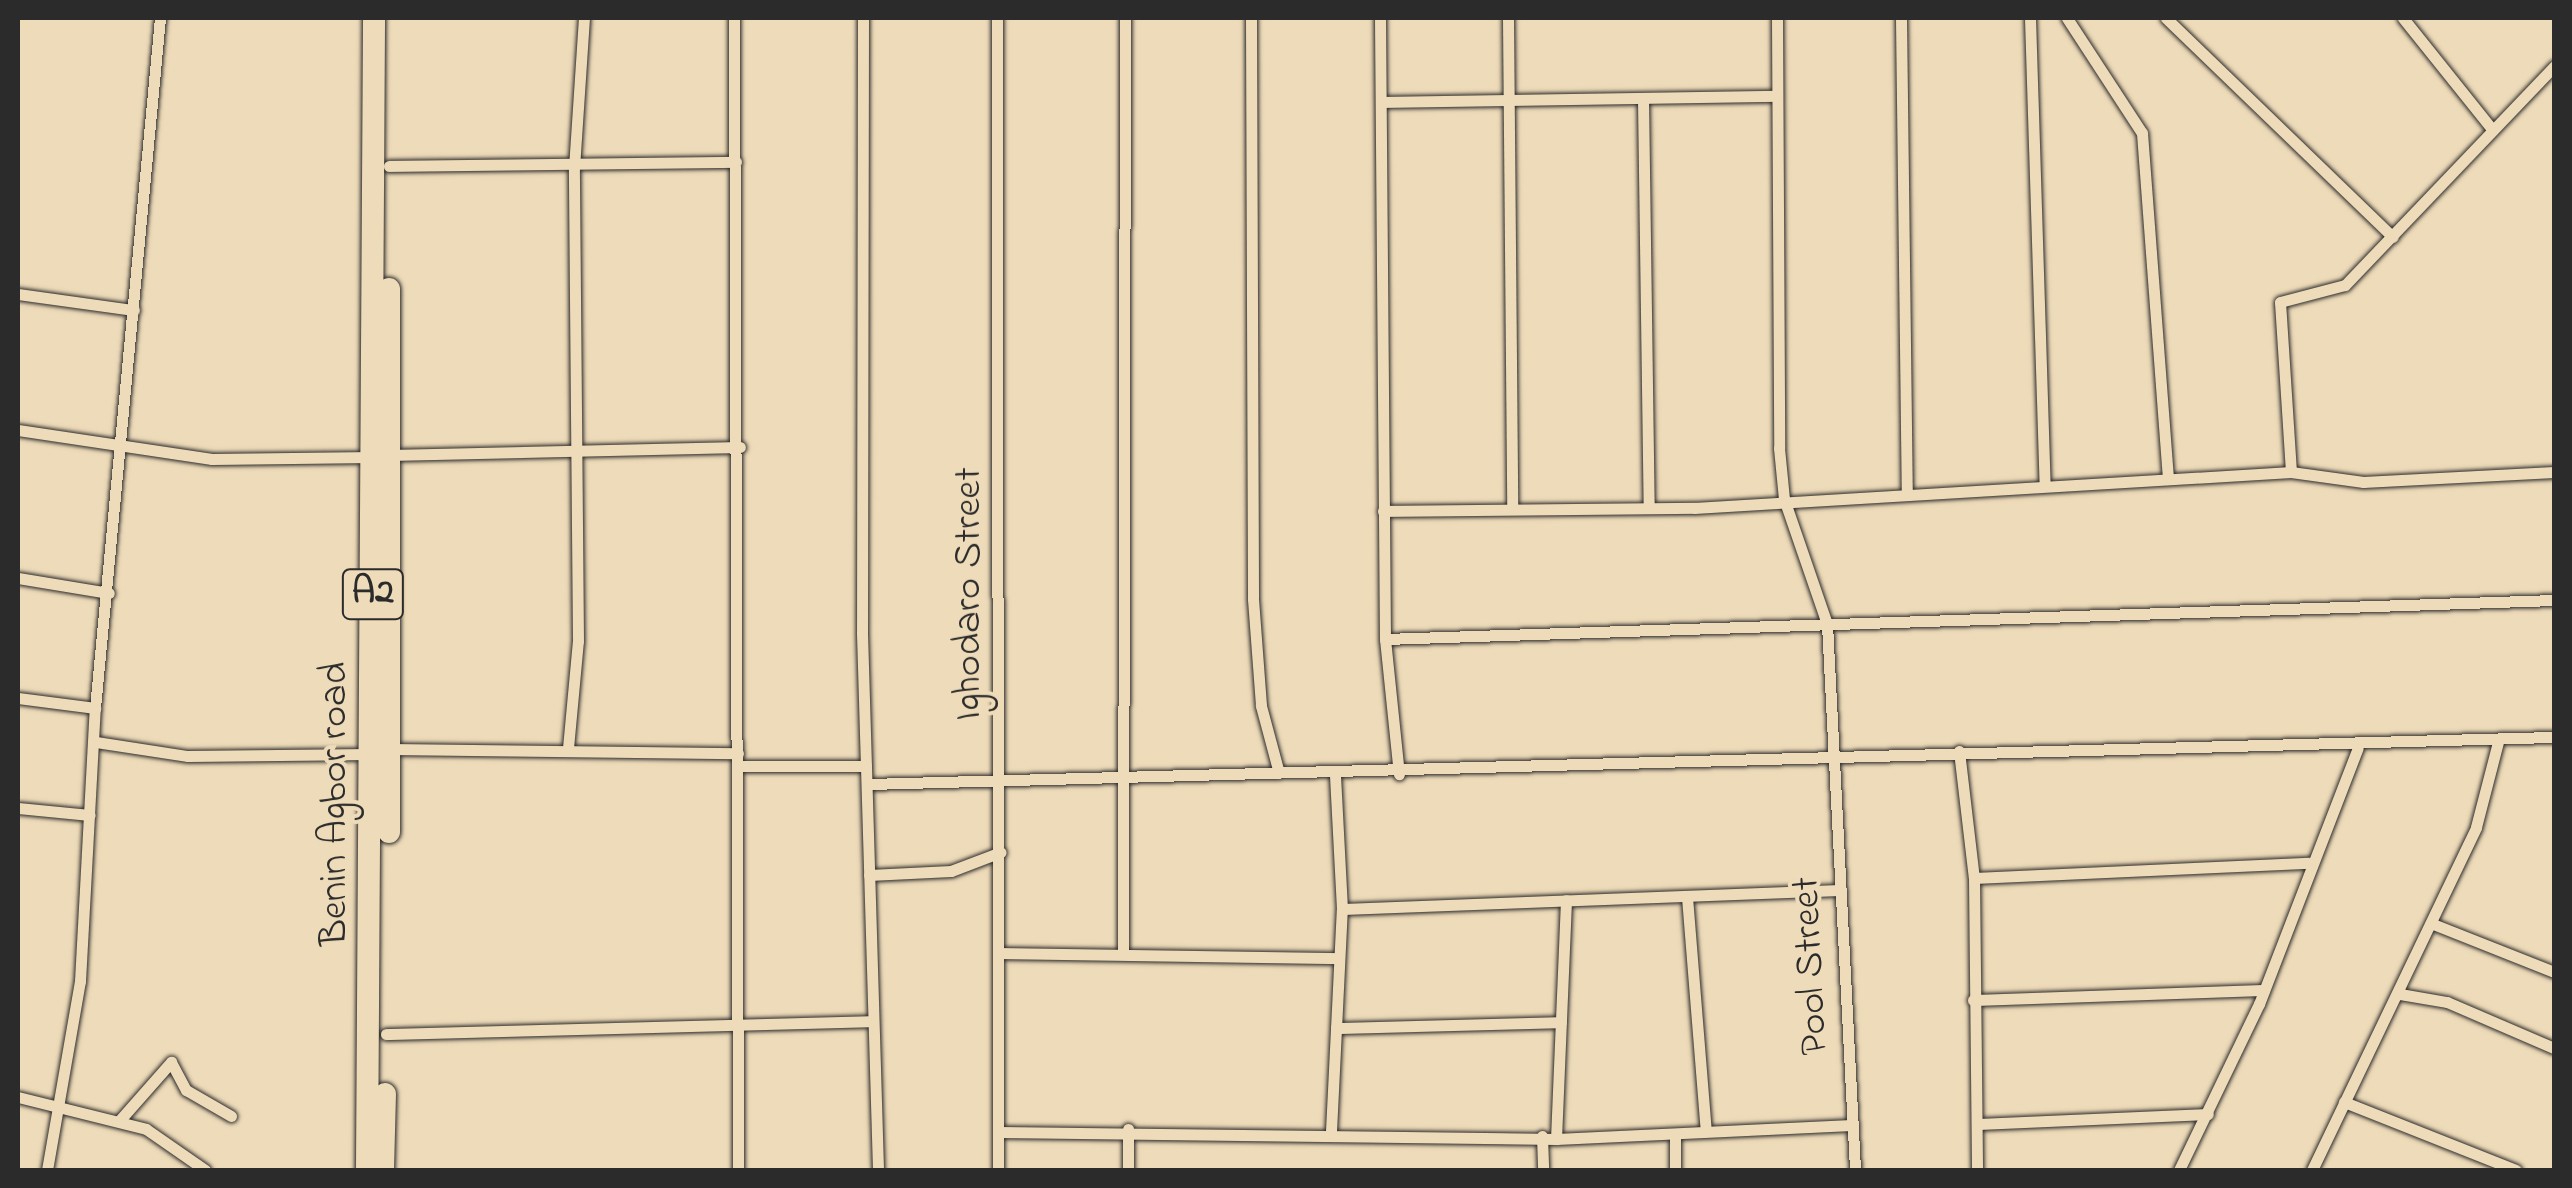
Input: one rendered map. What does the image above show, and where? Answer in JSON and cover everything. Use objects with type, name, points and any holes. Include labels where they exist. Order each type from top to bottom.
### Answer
[{"type":"highway","name":"Benin Agbor road","points":[[374,18],[386,1034],[383,1170]]},
{"type":"highway","name":"Benin Agbor road","points":[[381,456],[389,18]]},
{"type":"highway","name":"Benin Agbor road","points":[[367,1170],[382,751]]},
{"type":"street","points":[[47,1170],[61,1104],[90,815],[96,742],[94,708],[126,445],[160,18]]},
{"type":"street","points":[[568,748],[578,641],[571,452],[574,168],[584,18]]},
{"type":"street","points":[[734,18],[740,448],[738,1170]]},
{"type":"street","points":[[863,18],[866,766],[878,1170]]},
{"type":"street","name":"Ighodaro Street","points":[[997,18],[1003,779],[998,1170]]},
{"type":"street","points":[[1124,954],[1125,18]]},
{"type":"street","points":[[1252,18],[1253,599],[1261,706],[1280,773]]},
{"type":"street","points":[[1380,18],[1385,102],[1385,639],[1399,774]]},
{"type":"street","points":[[1508,18],[1512,507]]},
{"type":"street","name":"Pool Street","points":[[1776,18],[1774,96],[1784,499],[1826,624],[1855,1170]]},
{"type":"street","points":[[1902,18],[1908,492]]},
{"type":"street","points":[[2030,18],[2045,485]]},
{"type":"street","points":[[2068,18],[2142,132],[2168,479]]},
{"type":"street","points":[[2166,18],[2393,237]]},
{"type":"street","points":[[2403,18],[2491,128]]},
{"type":"street","points":[[2291,472],[2278,304],[2340,288],[2554,66]]},
{"type":"street","points":[[1385,102],[1774,96]]},
{"type":"street","points":[[1643,100],[1649,507]]},
{"type":"street","points":[[388,166],[574,168],[736,162]]},
{"type":"street","points":[[18,294],[134,310]]},
{"type":"street","points":[[18,430],[212,459],[740,448]]},
{"type":"street","points":[[1383,510],[1649,507],[2291,472],[2362,482],[2554,472]]},
{"type":"street","points":[[18,578],[109,592]]},
{"type":"street","points":[[1385,639],[2554,600]]},
{"type":"street","points":[[18,698],[94,708]]},
{"type":"street","points":[[869,784],[1124,775],[1399,774],[1960,751],[2358,748],[2554,737]]},
{"type":"street","points":[[96,742],[188,756],[568,748],[866,766]]},
{"type":"street","points":[[2312,1170],[2400,994],[2476,828],[2498,742]]},
{"type":"street","points":[[2179,1170],[2264,990],[2309,863],[2358,748]]},
{"type":"street","points":[[1960,751],[1974,878],[1972,1000],[1978,1170]]},
{"type":"street","points":[[1331,1132],[1342,909],[1335,774]]},
{"type":"street","points":[[18,808],[90,815]]},
{"type":"street","points":[[869,876],[951,871],[1001,852]]},
{"type":"street","points":[[1974,878],[2309,863]]},
{"type":"street","points":[[1342,909],[1841,890]]},
{"type":"street","points":[[1687,896],[1706,1131]]},
{"type":"street","points":[[1543,1170],[1561,1022],[1566,900]]},
{"type":"street","points":[[2433,924],[2554,972]]},
{"type":"street","points":[[1003,953],[1339,958]]},
{"type":"street","points":[[1972,1000],[2264,990]]},
{"type":"street","points":[[2400,994],[2447,1002],[2554,1048]]},
{"type":"street","points":[[386,1034],[872,1021]]},
{"type":"street","points":[[1336,1028],[1561,1022]]},
{"type":"street","points":[[119,1121],[171,1062],[186,1090],[231,1116]]},
{"type":"street","points":[[18,1097],[61,1104],[119,1121],[205,1170]]},
{"type":"street","points":[[2344,1102],[2516,1170]]},
{"type":"street","points":[[1978,1124],[2208,1114]]},
{"type":"street","points":[[999,1132],[1128,1129],[1674,1137],[1706,1131],[1852,1124]]},
{"type":"street","points":[[1128,1129],[1128,1170]]},
{"type":"street","points":[[1674,1137],[1675,1170]]}]
